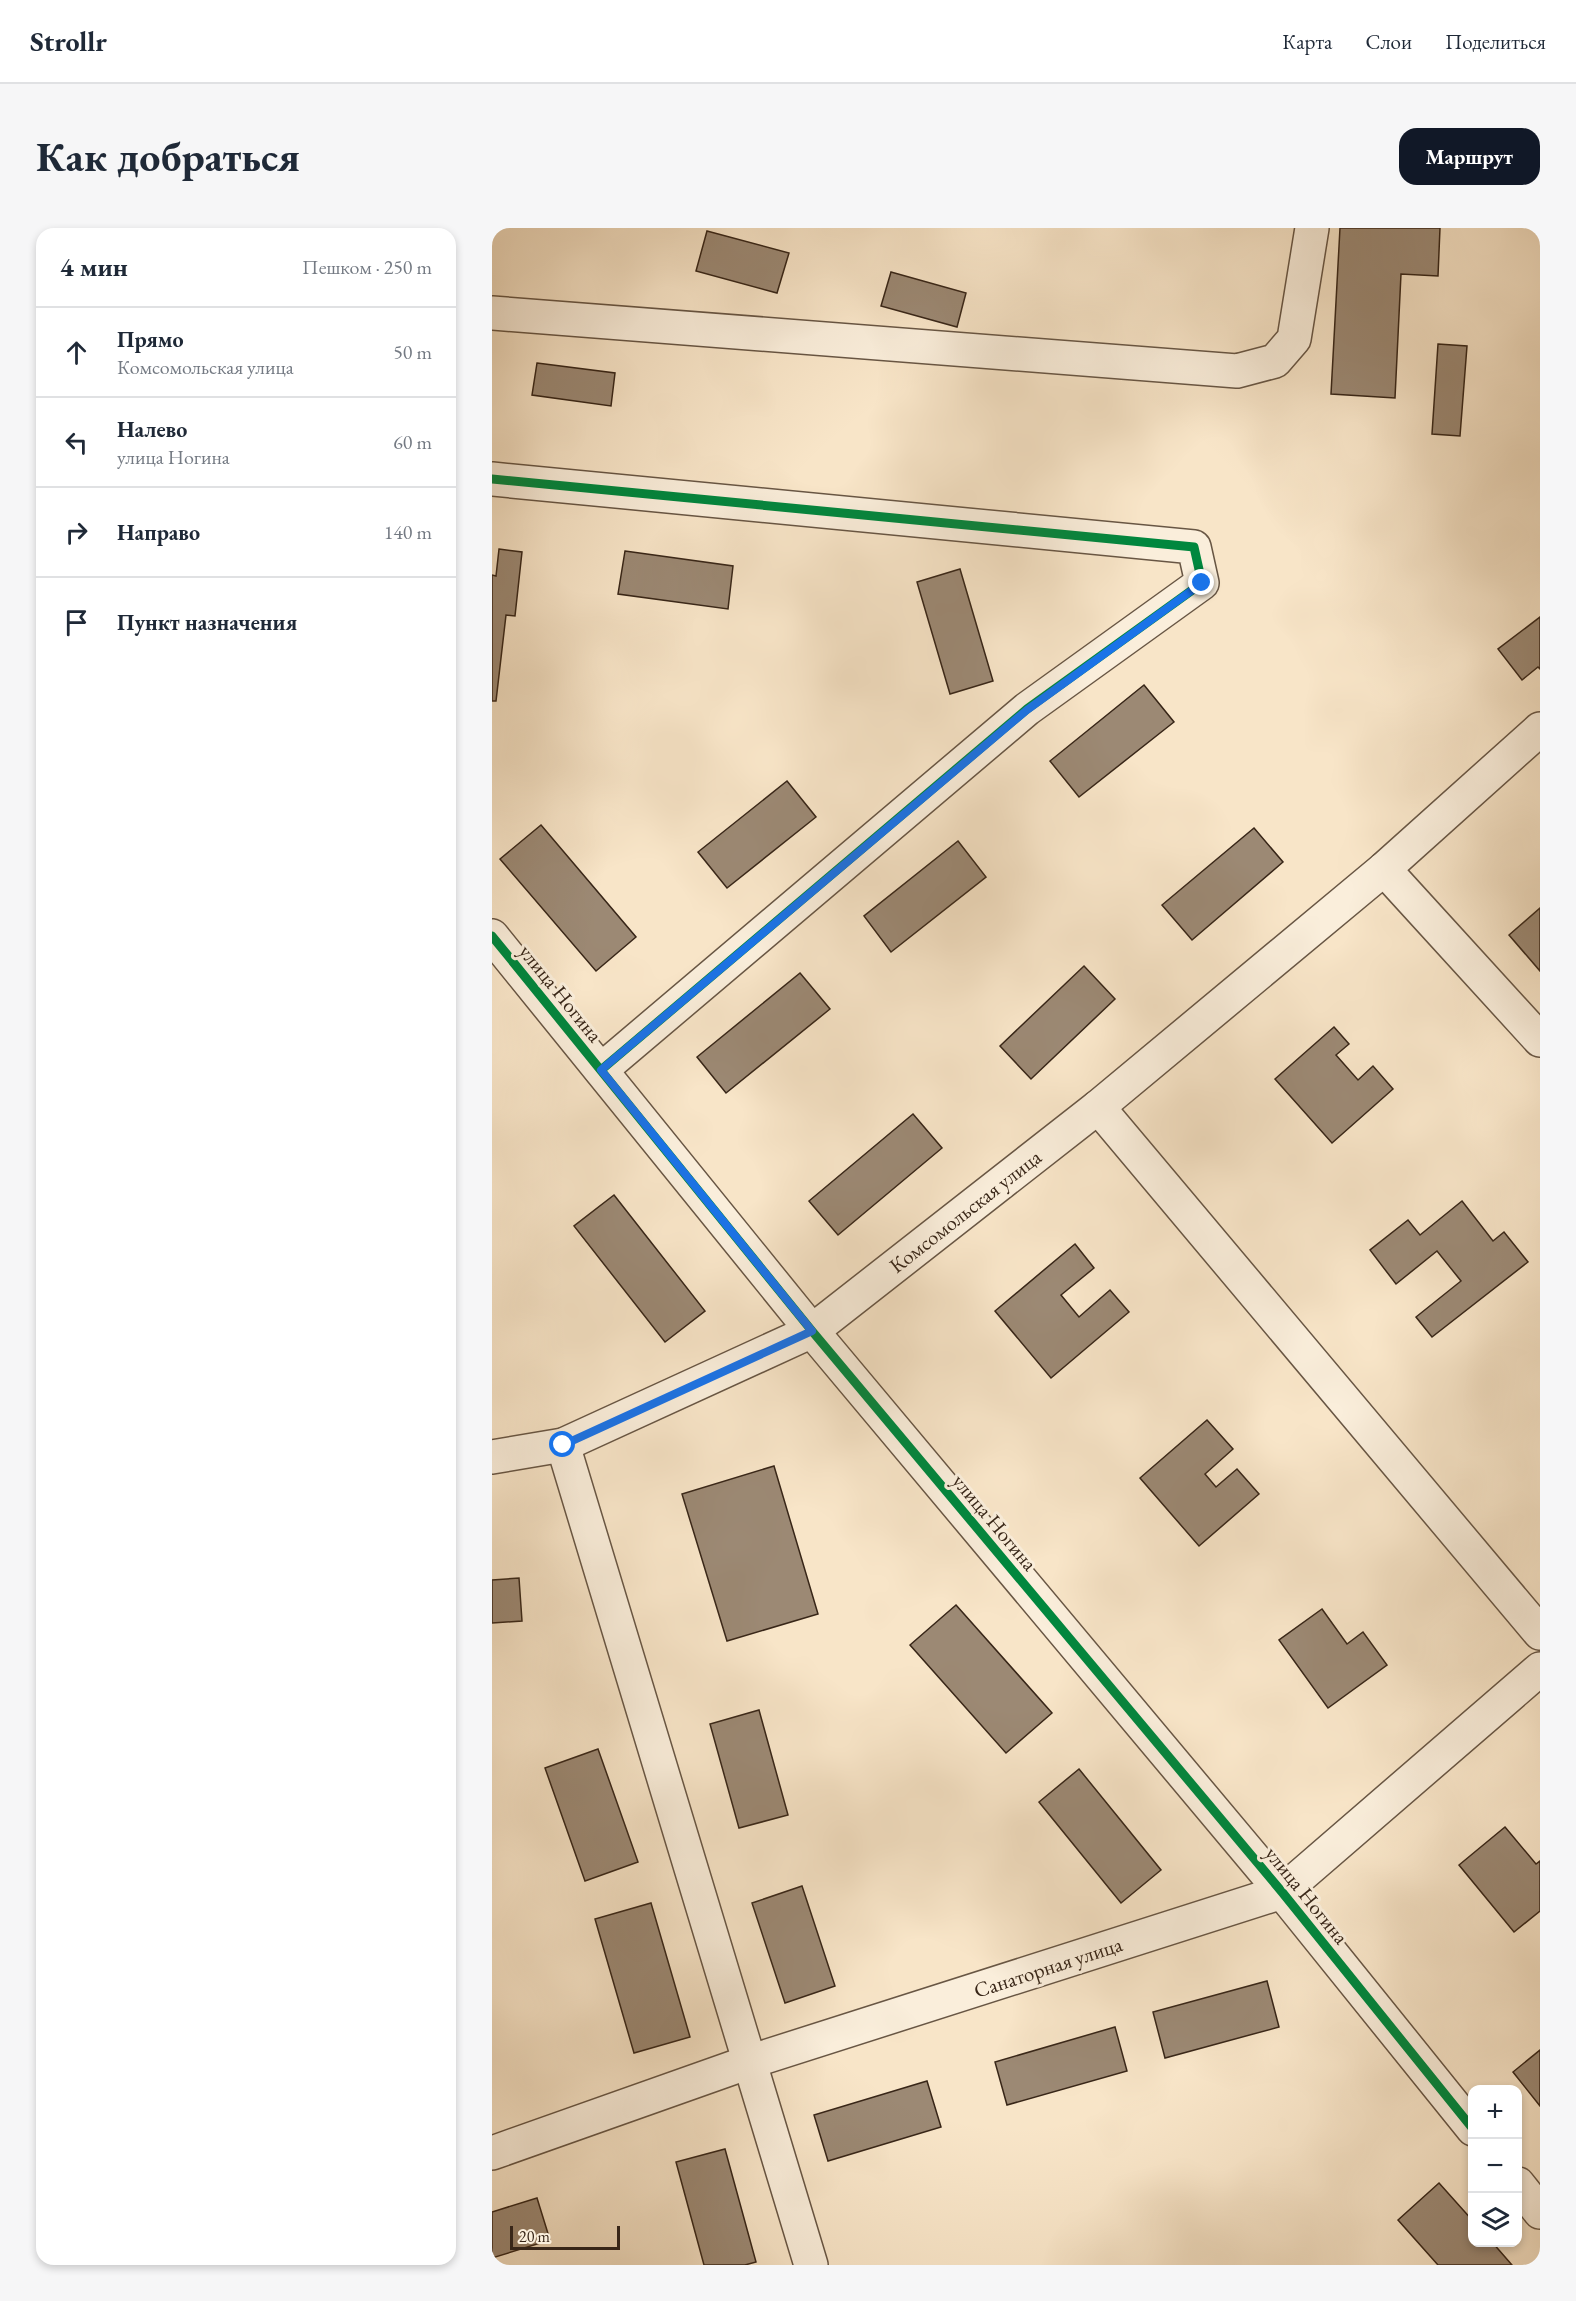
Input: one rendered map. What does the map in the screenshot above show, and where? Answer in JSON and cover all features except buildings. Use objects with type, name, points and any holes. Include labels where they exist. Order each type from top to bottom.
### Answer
[{"type":"street","points":[[492,313],[1238,371],[1275,361],[1294,339],[1312,228]]},
{"type":"street","points":[[492,479],[1194,548],[1202,583],[1027,710],[601,1070]]},
{"type":"street","name":"Комсомольская улица","points":[[492,1457],[563,1445],[812,1331],[1098,1107],[1384,869],[1540,729]]},
{"type":"street","points":[[1384,869],[1540,1040]]},
{"type":"street","name":"улица Ногина","points":[[492,936],[812,1331],[1282,1892],[1468,2123]]},
{"type":"street","points":[[1098,1107],[1540,1634]]},
{"type":"street","points":[[563,1445],[812,2265]]},
{"type":"street","name":"Санаторная улица","points":[[492,2153],[749,2062],[1282,1892],[1540,1669]]},
{"type":"street","points":[[1522,2189],[1540,2212]]},
{"type":"cycle path","points":[[492,479],[1194,547],[1202,583],[1027,709],[601,1070]]},
{"type":"cycle path","points":[[492,936],[812,1331],[1282,1892],[1468,2123]]},
{"type":"route","points":[[563,1445],[812,1331],[601,1070],[1027,710],[1202,583]]}]
